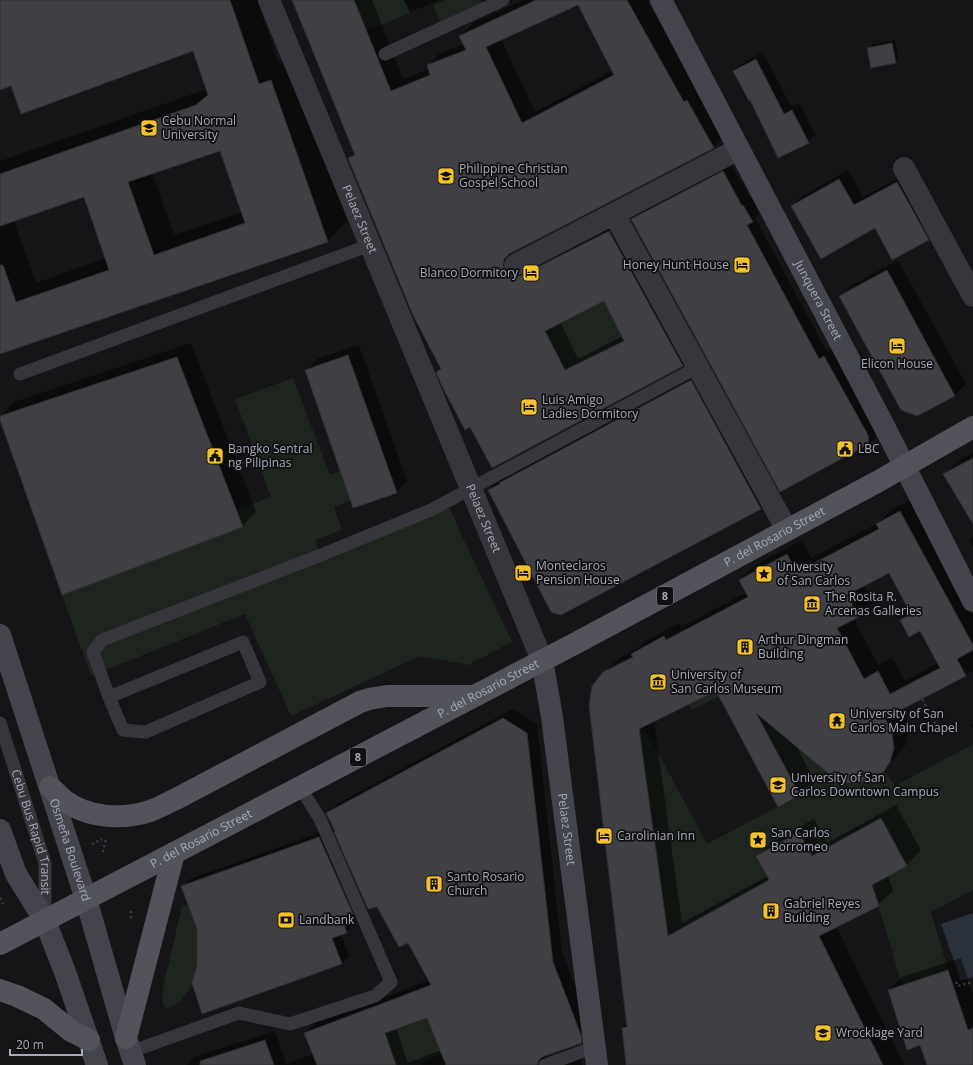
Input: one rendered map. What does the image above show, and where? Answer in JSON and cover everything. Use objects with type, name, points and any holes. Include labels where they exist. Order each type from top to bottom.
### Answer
[{"type":"main road","name":"P. del Rosario Street","points":[[0,944],[542,660],[583,640],[905,467],[973,427]]},
{"type":"main road","points":[[50,787],[64,800],[85,811],[119,816],[140,814],[176,799],[360,702],[388,696],[475,696]]},
{"type":"main road","points":[[131,1052],[174,853]]},
{"type":"main road","points":[[0,990],[17,996],[44,1009],[71,1031],[89,1040]]},
{"type":"street","name":"Pelaez Street","points":[[269,0],[542,660],[552,717],[596,1056]]},
{"type":"street","name":"Junquera Street","points":[[661,0],[905,467],[973,601]]},
{"type":"street","points":[[515,264],[739,149]]},
{"type":"street","points":[[904,168],[973,296]]},
{"type":"street","points":[[614,214],[787,530]]},
{"type":"street","name":"Osmeña Boulevard","points":[[0,635],[86,899],[131,1052]]},
{"type":"street","points":[[0,830],[16,874],[44,921],[97,1065]]},
{"type":"lane","points":[[385,54],[503,0]]},
{"type":"lane","points":[[20,374],[370,245]]},
{"type":"lane","points":[[109,697],[243,642],[260,682],[146,732],[123,730],[109,697],[93,652],[102,640],[313,558],[431,510],[698,367]]},
{"type":"lane","name":"Cebu Bus Rapid Transit","points":[[0,722],[44,863],[44,921]]},
{"type":"lane","points":[[131,1052],[239,1013],[290,1024],[375,996],[391,982],[320,819],[300,787]]},
{"type":"lane","points":[[545,1065],[596,1056]]},
{"type":"path","points":[[913,682],[938,729]]},
{"type":"path","points":[[103,852],[107,836]]},
{"type":"path","points":[[0,898],[2,904]]},
{"type":"path","points":[[956,982],[958,986],[973,982]]},
{"type":"shaded area","points":[[354,0],[404,0],[410,13],[366,31]]},
{"type":"shaded area","points":[[445,0],[480,0],[482,3],[440,22],[433,5]]},
{"type":"shaded area","points":[[601,295],[624,340],[549,378],[538,358],[555,349],[542,325]]},
{"type":"shaded area","points":[[293,378],[330,475],[340,471],[351,500],[334,507],[342,530],[315,540],[320,555],[447,502],[512,642],[468,665],[420,656],[291,716],[245,614],[91,676],[62,595],[242,527],[236,510],[271,497],[235,399]]},
{"type":"shaded area","points":[[739,658],[834,778],[841,781],[854,783],[866,781],[884,771],[895,786],[973,744],[973,890],[931,912],[948,970],[902,985],[872,885],[907,865],[881,819],[812,856],[799,833],[756,856],[769,880],[668,936],[639,729],[648,734],[707,844],[800,795],[741,685],[692,710],[681,687]]},
{"type":"shaded area","points":[[188,905],[197,932],[198,953],[196,972],[191,986],[182,999],[177,1004],[165,1008],[162,1000],[163,988],[182,906]]},
{"type":"shaded area","points":[[973,913],[973,977],[961,981],[941,924]]},
{"type":"shaded area","points":[[430,1017],[442,1054],[421,1063],[422,1065],[396,1065],[385,1034]]},
{"type":"building","name":"Cebu Normal University","points":[[0,0],[230,0],[259,84],[271,80],[328,242],[0,354],[0,265],[3,265],[16,302],[109,270],[84,197],[0,226],[0,174],[196,105],[208,95],[193,51],[21,114],[11,86],[0,90]],"holes":[[[220,151],[245,223],[154,255],[128,182]]]},
{"type":"building","points":[[292,0],[354,0],[391,91],[430,75],[427,65],[466,50],[459,36],[536,0],[627,0],[684,102],[687,100],[714,148],[509,254],[504,259],[503,265],[504,271],[508,275],[514,277],[520,276],[609,231],[683,366],[492,468],[470,427],[465,430],[442,386],[436,372],[441,369],[413,315],[348,158],[355,155]],"holes":[[[578,5],[614,75],[522,123],[486,47]],[[604,301],[624,341],[565,370],[545,331]]]},
{"type":"building","points":[[892,43],[896,63],[871,68],[867,48]]},
{"type":"building","points":[[756,59],[784,114],[792,110],[809,143],[778,158],[750,100],[749,101],[733,71]]},
{"type":"building","points":[[723,171],[742,206],[743,205],[753,222],[747,225],[819,359],[824,356],[868,435],[869,444],[780,492],[631,219]]},
{"type":"building","points":[[839,179],[854,205],[897,182],[929,240],[892,260],[875,228],[821,259],[791,206]]},
{"type":"building","name":"Elicon House","points":[[887,270],[955,396],[917,416],[901,410],[839,296]]},
{"type":"building","points":[[348,355],[397,493],[353,508],[305,370]]},
{"type":"building","points":[[177,357],[243,527],[62,595],[0,420],[0,416]]},
{"type":"building","points":[[691,380],[761,509],[561,615],[551,612],[488,490]]},
{"type":"building","points":[[973,458],[973,524],[943,474]]},
{"type":"building","points":[[900,511],[973,645],[973,650],[957,659],[966,676],[885,718],[892,733],[894,748],[890,762],[884,771],[873,780],[856,784],[834,778],[756,713],[800,795],[778,807],[716,691],[639,729],[668,936],[769,880],[756,856],[799,832],[812,856],[881,818],[907,866],[872,885],[879,906],[819,936],[883,1065],[626,1065],[622,1028],[627,1027],[589,705],[592,686],[603,672],[633,657],[631,654],[664,636],[666,640],[748,597],[739,580],[787,554],[797,572],[879,529],[876,524]],"holes":[[[889,573],[911,614],[900,620],[909,637],[920,631],[940,668],[890,694],[878,671],[864,679],[837,628],[859,617],[847,595]]]},
{"type":"building","points":[[503,718],[527,733],[553,962],[581,1035],[582,1043],[542,1057],[537,1065],[446,1065],[427,1018],[385,1033],[396,1065],[317,1065],[304,1033],[431,985],[408,943],[399,947],[377,907],[368,909],[326,813]]},
{"type":"building","name":"Landbank","points":[[319,837],[353,914],[342,917],[347,933],[332,938],[342,964],[202,1014],[192,983],[197,966],[197,929],[181,886]]},
{"type":"building","points":[[948,970],[968,1030],[973,1028],[973,1065],[927,1065],[920,1045],[907,1050],[888,990]]},
{"type":"building","points":[[265,1040],[274,1065],[200,1065],[200,1061]]},
{"type":"place","name":"Cebu Normal University","points":[[149,128]]},
{"type":"place","name":"Philippine Christian Gospel School","points":[[446,176]]},
{"type":"place","name":"Honey Hunt House","points":[[742,265]]},
{"type":"place","name":"Blanco Dormitory","points":[[531,273]]},
{"type":"place","name":"Elicon House","points":[[897,346]]},
{"type":"place","name":"Luis Amigo Ladies Dormitory","points":[[529,407]]},
{"type":"place","name":"LBC","points":[[845,449]]},
{"type":"place","name":"Bangko Sentral ng Pilipinas","points":[[215,456]]},
{"type":"place","name":"Monteclaros Pension House","points":[[523,573]]},
{"type":"place","name":"University of San Carlos","points":[[764,574]]},
{"type":"place","name":"The Rosita R. Arcenas Galleries","points":[[812,604]]},
{"type":"place","name":"Arthur Dingman Building","points":[[745,647]]},
{"type":"place","name":"University of San Carlos Museum","points":[[658,682]]},
{"type":"place","name":"University of San Carlos Main Chapel","points":[[837,721]]},
{"type":"place","name":"University of San Carlos Downtown Campus","points":[[778,785]]},
{"type":"place","name":"Carolinian Inn","points":[[604,836]]},
{"type":"place","name":"San Carlos Borromeo","points":[[758,840]]},
{"type":"place","name":"Santo Rosario Church","points":[[434,884]]},
{"type":"place","name":"Gabriel Reyes Building","points":[[771,911]]},
{"type":"place","name":"Landbank","points":[[286,920]]},
{"type":"place","name":"Wrocklage Yard","points":[[823,1033]]}]
